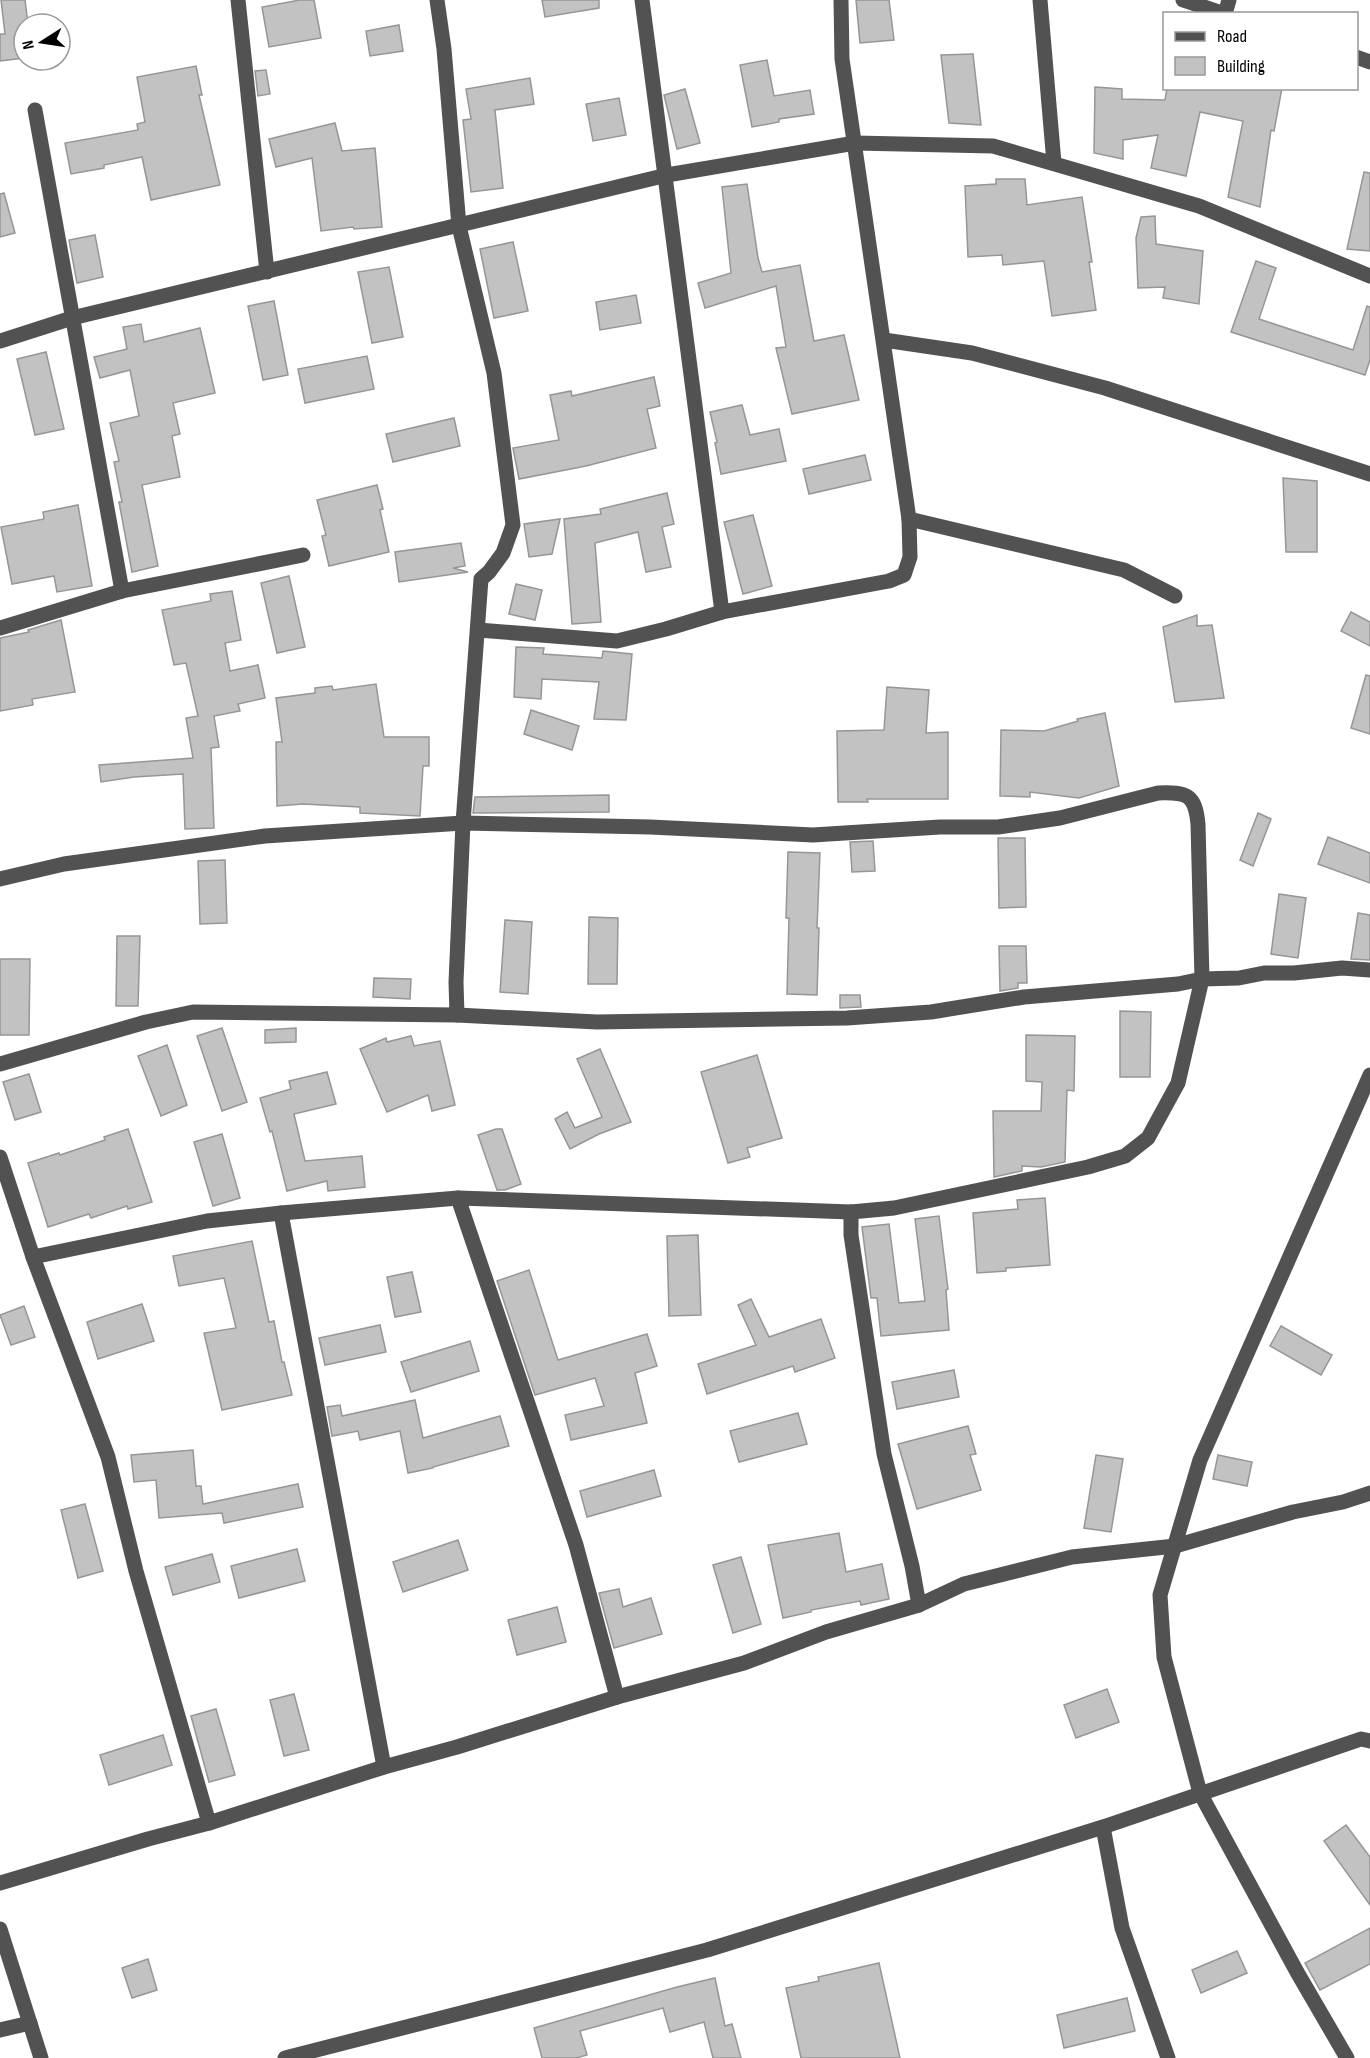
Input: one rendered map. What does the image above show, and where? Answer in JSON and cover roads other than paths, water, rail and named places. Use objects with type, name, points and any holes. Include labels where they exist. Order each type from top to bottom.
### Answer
[{"type":"street","points":[[238,0],[267,272]]},
{"type":"street","points":[[437,0],[444,49],[459,226],[494,373],[513,525],[503,553],[481,579],[463,823],[456,982],[457,1015]]},
{"type":"street","points":[[642,0],[667,175],[722,612]]},
{"type":"street","points":[[478,630],[617,641],[722,612],[889,581],[904,575],[910,557],[909,519],[842,59],[841,0]]},
{"type":"street","points":[[1040,0],[1054,163]]},
{"type":"street","points":[[1183,0],[1219,12]]},
{"type":"street","points":[[35,110],[122,591]]},
{"type":"street","points":[[0,341],[72,318],[667,175],[855,142],[993,146],[1199,206],[1370,276]]},
{"type":"street","points":[[884,340],[972,353],[1105,387],[1370,474]]},
{"type":"street","points":[[909,519],[1124,570],[1175,596]]},
{"type":"street","points":[[0,628],[122,591],[303,555]]},
{"type":"street","points":[[0,879],[64,864],[265,836],[463,823],[650,827],[813,835],[940,827],[998,827],[1060,818],[1174,792],[1188,795],[1196,806],[1202,979],[1178,1083],[1148,1138],[1125,1156],[1088,1167],[904,1206],[851,1212],[458,1198],[281,1213],[171,1227],[33,1257]]},
{"type":"street","points":[[0,1064],[146,1022],[193,1012],[457,1015],[597,1022],[847,1018],[931,1011],[1024,996],[1178,984],[1202,979],[1239,978],[1264,973],[1294,973],[1342,968],[1370,970]]},
{"type":"street","points":[[1347,2058],[1297,1972],[1200,1793],[1164,1657],[1160,1595],[1200,1460],[1370,1075]]},
{"type":"street","points":[[0,1157],[33,1257],[108,1457],[136,1571],[209,1823]]},
{"type":"street","points":[[458,1198],[576,1545],[617,1697]]},
{"type":"street","points":[[851,1212],[850,1235],[884,1454],[912,1566],[919,1605]]},
{"type":"street","points":[[281,1213],[384,1767]]},
{"type":"street","points":[[0,1883],[209,1823],[384,1767],[458,1747],[617,1697],[744,1663],[826,1632],[919,1605],[964,1584],[1072,1557],[1175,1546],[1293,1512],[1343,1502],[1370,1493]]},
{"type":"street","points":[[285,2058],[707,1950],[1103,1827],[1361,1739],[1370,1741]]},
{"type":"street","points":[[1103,1827],[1122,1929],[1168,2058]]},
{"type":"street","points":[[0,1929],[41,2058]]},
{"type":"street","points":[[0,2030],[30,2023]]}]
